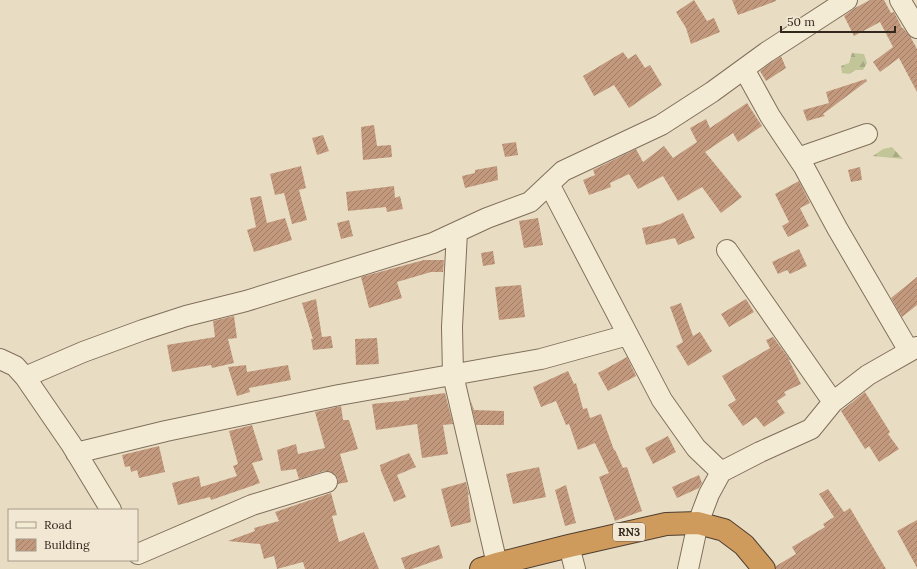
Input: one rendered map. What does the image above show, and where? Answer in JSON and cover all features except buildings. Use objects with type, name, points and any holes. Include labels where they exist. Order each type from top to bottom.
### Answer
[{"type":"highway","name":"RN3","points":[[489,566],[666,524],[698,523],[724,530],[744,545],[764,569]]},
{"type":"street","points":[[25,377],[82,352],[143,330],[186,316],[246,301],[433,243],[487,218],[530,202],[563,171],[661,125],[767,52],[847,0]]},
{"type":"street","points":[[900,0],[917,28]]},
{"type":"street","points":[[688,569],[698,523],[709,494],[721,472],[760,452],[811,429],[833,402],[868,375],[913,349],[837,228],[821,197],[798,158],[770,116],[744,69]]},
{"type":"street","points":[[798,158],[867,134]]},
{"type":"street","points":[[549,184],[662,400],[696,448],[721,472]]},
{"type":"street","points":[[457,232],[452,327],[453,375],[489,566]]},
{"type":"street","points":[[727,250],[833,402]]},
{"type":"street","points":[[76,453],[166,431],[325,398],[541,359],[628,335]]},
{"type":"street","points":[[0,359],[16,366],[25,377],[76,453],[110,509]]},
{"type":"street","points":[[141,559],[252,505],[327,482]]},
{"type":"street","points":[[570,546],[575,569]]},
{"type":"green space","points":[[852,53],[864,54],[867,63],[863,70],[856,70],[849,74],[842,73],[841,66],[849,63]]},
{"type":"green space","points":[[892,147],[903,159],[873,156],[883,149]]}]
